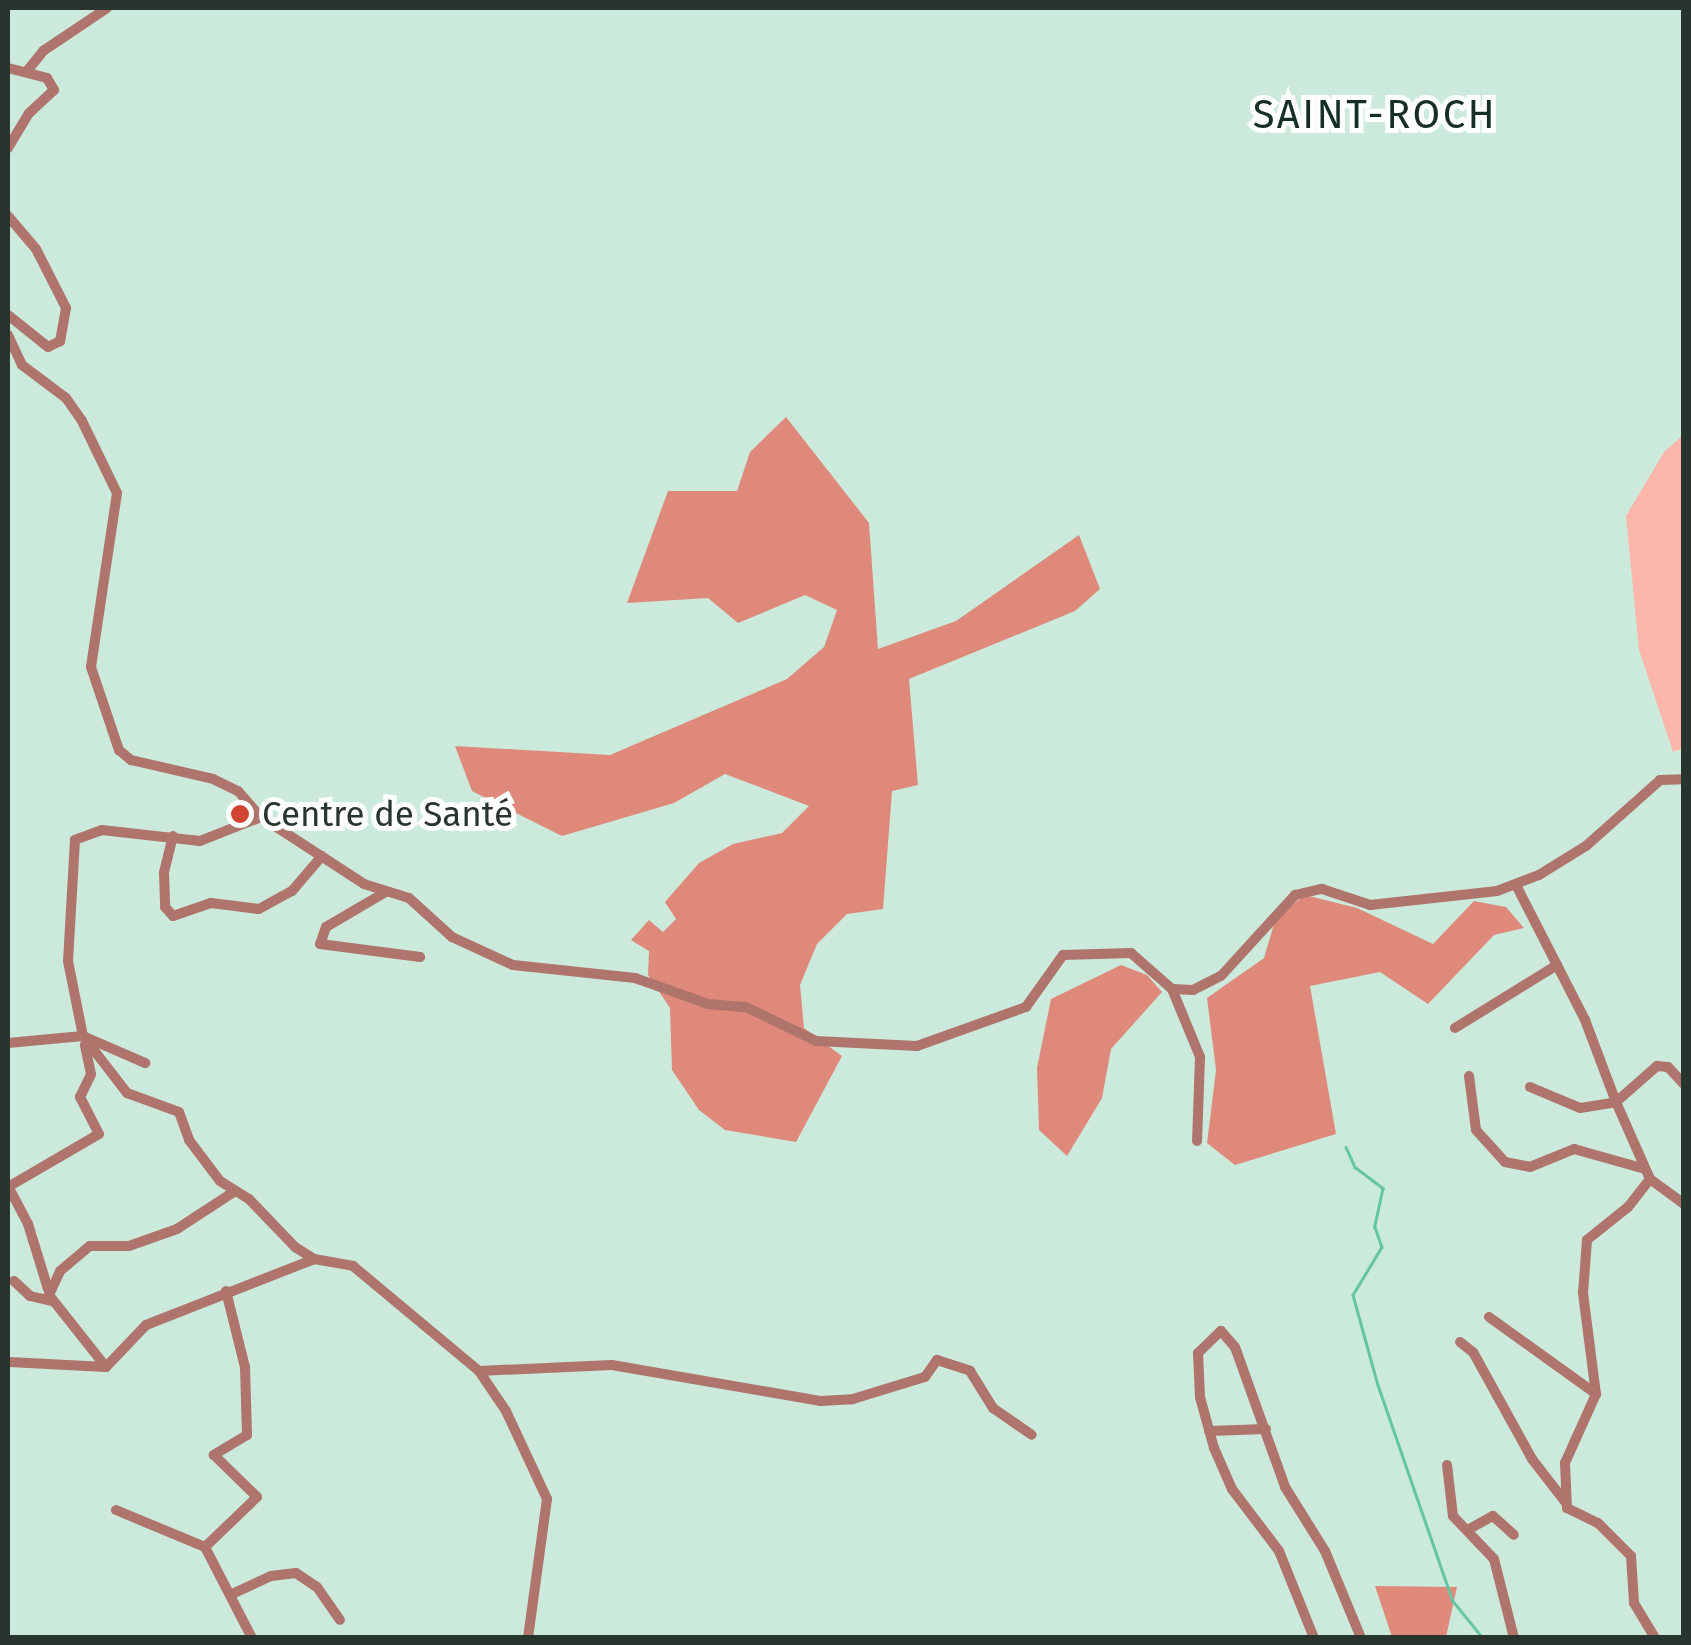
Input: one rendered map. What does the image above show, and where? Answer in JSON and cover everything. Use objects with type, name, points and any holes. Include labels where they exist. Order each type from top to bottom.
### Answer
[{"type":"street","points":[[27,71],[44,51],[107,8]]},
{"type":"street","points":[[8,68],[47,78],[54,90],[29,112],[8,148]]},
{"type":"street","points":[[8,216],[36,248],[66,308],[60,342],[48,347],[8,315]]},
{"type":"street","points":[[8,335],[22,365],[66,398],[117,493],[91,667],[119,750],[131,760],[238,790],[260,817],[384,892],[408,898],[442,931],[512,965],[634,978],[708,1004],[746,1006],[816,1042],[862,1046],[935,1040],[1026,1006],[1064,955],[1130,953],[1172,989],[1200,1057],[1196,1142]]},
{"type":"street","points":[[1172,989],[1193,990],[1222,976],[1295,895],[1322,889],[1370,905],[1399,904],[1516,884],[1586,846],[1660,780],[1684,779]]},
{"type":"street","points":[[106,1367],[50,1295],[28,1224],[8,1186],[99,1134],[80,1096],[91,1074],[68,961],[70,847],[102,830],[200,841],[260,817]]},
{"type":"street","points":[[173,836],[164,886],[173,916],[211,903],[259,909],[292,891],[322,856]]},
{"type":"street","points":[[1516,884],[1557,964],[1648,1174]]},
{"type":"street","points":[[384,892],[326,928],[320,944],[420,957]]},
{"type":"street","points":[[1455,1028],[1557,964]]},
{"type":"street","points":[[82,1036],[127,1093],[179,1112],[203,1160],[314,1259]]},
{"type":"street","points":[[8,1042],[82,1036],[145,1064]]},
{"type":"street","points":[[1530,1087],[1580,1108],[1616,1102],[1657,1066],[1668,1066],[1684,1084]]},
{"type":"street","points":[[1469,1076],[1476,1130],[1505,1162],[1530,1167],[1574,1149],[1648,1174],[1684,1204]]},
{"type":"street","points":[[1566,1503],[1568,1449],[1596,1394],[1582,1294],[1586,1240],[1628,1208],[1648,1174]]},
{"type":"street","points":[[14,1281],[30,1296],[50,1295],[90,1246],[128,1246],[154,1238],[235,1190]]},
{"type":"street","points":[[9,1362],[57,1370],[106,1367],[146,1325],[226,1291],[314,1259],[353,1266],[479,1371],[506,1411],[547,1498],[528,1638]]},
{"type":"street","points":[[206,1547],[256,1496],[214,1456],[247,1434],[245,1367],[226,1291]]},
{"type":"street","points":[[1489,1317],[1596,1394]]},
{"type":"street","points":[[1314,1638],[1278,1551],[1232,1489],[1210,1431],[1198,1353],[1221,1331],[1235,1347],[1285,1487],[1325,1552],[1360,1638]]},
{"type":"street","points":[[1460,1342],[1473,1352],[1532,1459],[1574,1514],[1598,1522],[1631,1556],[1634,1604],[1655,1638]]},
{"type":"street","points":[[479,1371],[612,1366],[820,1401],[853,1399],[925,1376],[938,1360],[970,1371],[993,1408],[1032,1434]]},
{"type":"street","points":[[1210,1431],[1266,1430]]},
{"type":"street","points":[[1447,1466],[1453,1516],[1471,1528],[1494,1559],[1514,1638]]},
{"type":"street","points":[[116,1510],[206,1547],[252,1638]]},
{"type":"street","points":[[1471,1528],[1493,1516],[1514,1535]]},
{"type":"street","points":[[232,1594],[296,1572],[317,1587],[340,1620]]},
{"type":"shaded area","points":[[786,417],[869,523],[878,649],[956,621],[1079,535],[1100,589],[1075,611],[909,679],[918,785],[892,791],[883,909],[847,914],[817,944],[800,985],[804,1028],[842,1056],[796,1142],[725,1130],[699,1110],[672,1070],[670,1008],[648,975],[649,951],[631,940],[649,920],[663,932],[676,919],[665,902],[699,863],[733,844],[782,833],[809,806],[725,774],[674,803],[562,836],[472,791],[455,746],[610,755],[787,679],[824,647],[837,610],[805,595],[738,623],[708,598],[627,603],[668,491],[737,491],[750,452]]},
{"type":"shaded area","points":[[1683,435],[1684,748],[1673,752],[1639,650],[1626,516],[1664,452]]},
{"type":"shaded area","points":[[1305,895],[1357,908],[1433,944],[1474,901],[1506,907],[1524,928],[1494,935],[1428,1004],[1380,972],[1310,986],[1336,1134],[1235,1165],[1207,1143],[1216,1070],[1207,998],[1264,958],[1276,917]]},
{"type":"shaded area","points":[[1121,965],[1147,975],[1162,992],[1111,1049],[1102,1098],[1067,1156],[1039,1130],[1037,1068],[1051,999]]},
{"type":"shaded area","points":[[1375,1586],[1457,1587],[1446,1637],[1392,1637]]},
{"type":"waterway","points":[[1346,1147],[1355,1167],[1383,1188],[1375,1227],[1382,1247],[1353,1295],[1378,1385],[1453,1601],[1483,1638]]},
{"type":"place","name":"Centre de Santé","points":[[240,814]]},
{"type":"district","name":"SAINT-ROCH","points":[[1375,115]]}]
